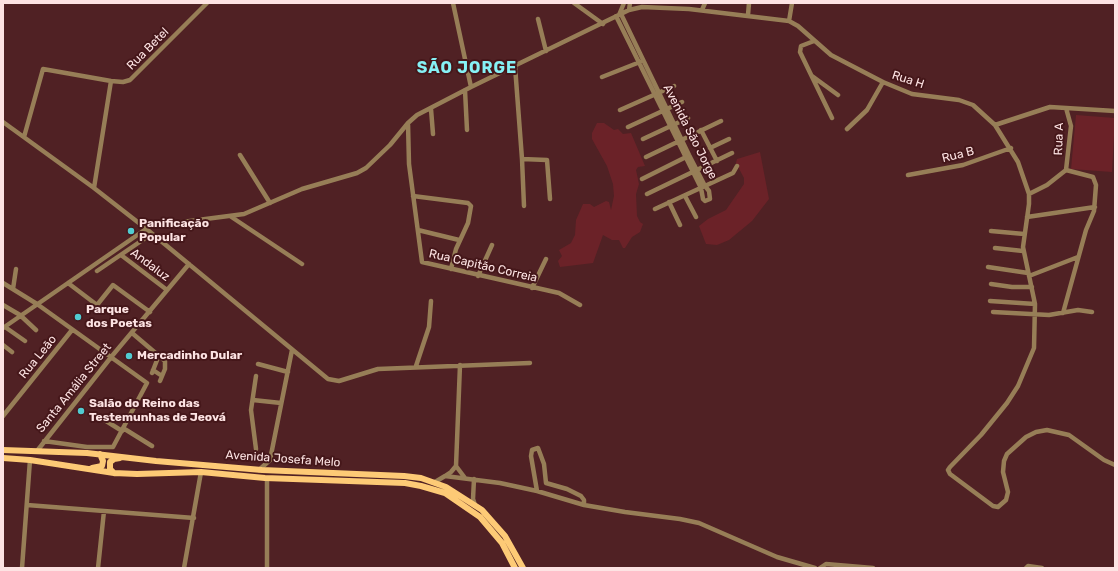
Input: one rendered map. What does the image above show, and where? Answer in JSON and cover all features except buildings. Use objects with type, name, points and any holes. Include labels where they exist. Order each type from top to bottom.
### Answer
[{"type":"main road","name":"Avenida Josefa Melo","points":[[3,450],[37,452],[87,450],[100,454],[130,458],[259,470],[404,476],[434,482],[458,493],[475,505],[495,523],[505,536],[523,568]]},
{"type":"main road","points":[[82,468],[102,466],[103,458],[100,454]]},
{"type":"main road","name":"Avenida Josefa Melo","points":[[3,458],[30,460],[114,473],[137,474],[201,472],[267,478],[405,483],[433,489],[455,499],[480,517],[502,543],[516,568]]},
{"type":"main road","points":[[114,473],[109,467],[111,460],[130,458]]},
{"type":"street","name":"Rua Betel","points":[[24,137],[43,68],[111,81],[123,82],[134,78],[207,3]]},
{"type":"street","points":[[453,3],[471,87]]},
{"type":"street","points":[[574,3],[603,24]]},
{"type":"street","points":[[622,13],[625,3]]},
{"type":"street","points":[[622,13],[631,3],[637,8]]},
{"type":"street","points":[[702,10],[705,3]]},
{"type":"street","points":[[748,15],[750,3]]},
{"type":"street","points":[[789,21],[792,3]]},
{"type":"street","name":"Rua H","points":[[145,228],[244,214],[302,189],[346,177],[366,168],[390,145],[408,123],[431,108],[471,87],[603,24],[622,13],[637,8],[702,10],[789,21],[798,26],[831,55],[883,82],[912,94],[967,102],[973,105],[994,125],[1011,148],[1018,162],[1029,194]]},
{"type":"street","name":"Avenida São Jorge","points":[[622,13],[640,59],[703,187]]},
{"type":"street","points":[[538,19],[546,51]]},
{"type":"street","points":[[814,41],[804,44],[800,50],[832,118]]},
{"type":"street","points":[[602,77],[640,59]]},
{"type":"street","points":[[515,66],[524,206]]},
{"type":"street","points":[[810,74],[838,95]]},
{"type":"street","points":[[94,188],[111,81]]},
{"type":"street","points":[[847,129],[867,110],[883,82]]},
{"type":"street","points":[[620,110],[674,86]]},
{"type":"street","points":[[465,90],[467,130]]},
{"type":"street","points":[[628,127],[682,102]]},
{"type":"street","points":[[431,108],[433,134]]},
{"type":"street","points":[[994,125],[1043,109],[1066,108],[1115,111]]},
{"type":"street","name":"Rua A","points":[[1066,108],[1071,126],[1066,170]]},
{"type":"street","points":[[643,140],[688,118]]},
{"type":"street","points":[[646,157],[721,121]]},
{"type":"street","points":[[3,122],[94,188],[145,228],[328,378],[336,381],[378,369],[416,366],[530,363]]},
{"type":"street","name":"Rua Capitão Correia","points":[[408,123],[413,196],[422,262],[564,295],[580,305]]},
{"type":"street","points":[[701,130],[717,161]]},
{"type":"street","points":[[710,148],[729,139]]},
{"type":"street","name":"Rua B","points":[[908,175],[964,165],[1011,148]]},
{"type":"street","points":[[647,194],[732,153]]},
{"type":"street","points":[[240,155],[270,203]]},
{"type":"street","points":[[642,178],[687,156]]},
{"type":"street","points":[[522,159],[547,160],[550,199]]},
{"type":"street","points":[[655,209],[733,173],[737,166]]},
{"type":"street","points":[[1063,312],[1094,207],[1096,185],[1094,178],[1066,170],[1047,185],[1029,194],[1023,251],[1035,304],[1034,348],[1018,386],[981,435],[948,470],[951,475],[963,484],[993,506],[998,507],[1003,503],[1007,496],[1003,472],[1004,460],[1007,454],[1016,444],[1036,432],[1047,430],[1069,435],[1104,460],[1115,465]]},
{"type":"street","points":[[413,196],[468,203],[471,206],[468,223],[459,240],[451,269]]},
{"type":"street","points":[[685,196],[696,218]]},
{"type":"street","points":[[669,202],[680,225]]},
{"type":"street","points":[[1027,217],[1094,207]]},
{"type":"street","points":[[230,216],[302,264]]},
{"type":"street","points":[[6,326],[145,228]]},
{"type":"street","points":[[418,230],[459,240]]},
{"type":"street","points":[[992,231],[1024,234]]},
{"type":"street","points":[[97,271],[144,239]]},
{"type":"street","points":[[478,276],[492,245]]},
{"type":"street","points":[[995,248],[1023,251]]},
{"type":"street","name":"Andaluz","points":[[120,255],[167,290]]},
{"type":"street","points":[[988,267],[1029,274],[1078,257]]},
{"type":"street","points":[[532,288],[546,259]]},
{"type":"street","name":"Santa Amália Street","points":[[37,452],[44,441],[112,356],[189,264]]},
{"type":"street","points":[[13,289],[16,270]]},
{"type":"street","points":[[3,283],[37,304],[72,330],[112,356],[147,383],[112,448],[87,450],[44,441]]},
{"type":"street","points":[[68,283],[97,305],[113,285],[150,312]]},
{"type":"street","points":[[991,284],[1012,287],[1032,287]]},
{"type":"street","points":[[416,366],[429,327],[431,301]]},
{"type":"street","points":[[990,301],[1035,304]]},
{"type":"street","points":[[3,305],[20,315],[36,330]]},
{"type":"street","points":[[993,312],[1035,314],[1078,310],[1092,312]]},
{"type":"street","points":[[3,321],[6,326],[25,341]]},
{"type":"street","name":"Rua Leão","points":[[3,416],[72,330]]},
{"type":"street","points":[[132,333],[159,355],[165,363],[161,379],[152,372],[159,355]]},
{"type":"street","points":[[3,345],[12,352]]},
{"type":"street","points":[[275,471],[270,460],[292,350]]},
{"type":"street","points":[[258,364],[288,372]]},
{"type":"street","points":[[434,482],[451,472],[456,466],[460,365]]},
{"type":"street","points":[[256,376],[252,400],[252,428],[256,449]]},
{"type":"street","points":[[252,400],[281,403]]},
{"type":"street","points":[[95,414],[152,446]]},
{"type":"street","points":[[537,490],[531,456],[532,450],[538,448],[544,464],[546,483],[567,488],[582,496],[584,505]]},
{"type":"street","points":[[22,568],[30,460]]},
{"type":"street","points":[[259,470],[270,460]]},
{"type":"street","points":[[456,466],[465,478]]},
{"type":"street","points":[[184,568],[201,472]]},
{"type":"street","points":[[445,476],[537,490],[584,505],[698,523],[777,557],[815,568]]},
{"type":"street","points":[[267,478],[267,568]]},
{"type":"street","points":[[474,480],[473,499],[475,505]]},
{"type":"street","points":[[27,505],[194,518]]},
{"type":"street","points":[[98,568],[104,511]]},
{"type":"street","points":[[820,568],[826,564],[873,568]]},
{"type":"street","points":[[1026,568],[1028,566],[1042,568]]},
{"type":"shaded area","points":[[1076,115],[1115,118],[1112,172],[1071,169]]},
{"type":"shaded area","points":[[597,123],[604,123],[614,130],[618,129],[623,134],[631,133],[645,166],[638,167],[636,170],[639,184],[636,194],[637,216],[643,224],[640,232],[632,237],[625,248],[623,248],[619,240],[612,240],[603,235],[593,263],[560,267],[558,261],[562,256],[559,250],[571,243],[575,235],[576,220],[583,204],[590,204],[594,207],[606,201],[609,202],[611,210],[614,196],[613,184],[607,166],[592,139],[592,133]]},
{"type":"shaded area","points":[[760,152],[769,199],[752,221],[729,240],[717,245],[706,244],[699,226],[708,219],[726,210],[744,184],[744,178],[736,163],[737,159]]},
{"type":"place","name":"Panificação Popular","points":[[131,231]]},
{"type":"place","name":"Parque dos Poetas","points":[[78,317]]},
{"type":"place","name":"Mercadinho Dular","points":[[129,356]]},
{"type":"place","name":"Salão do Reino das Testemunhas de Jeová","points":[[81,411]]},
{"type":"district","name":"SÃO JORGE","points":[[467,68]]}]
